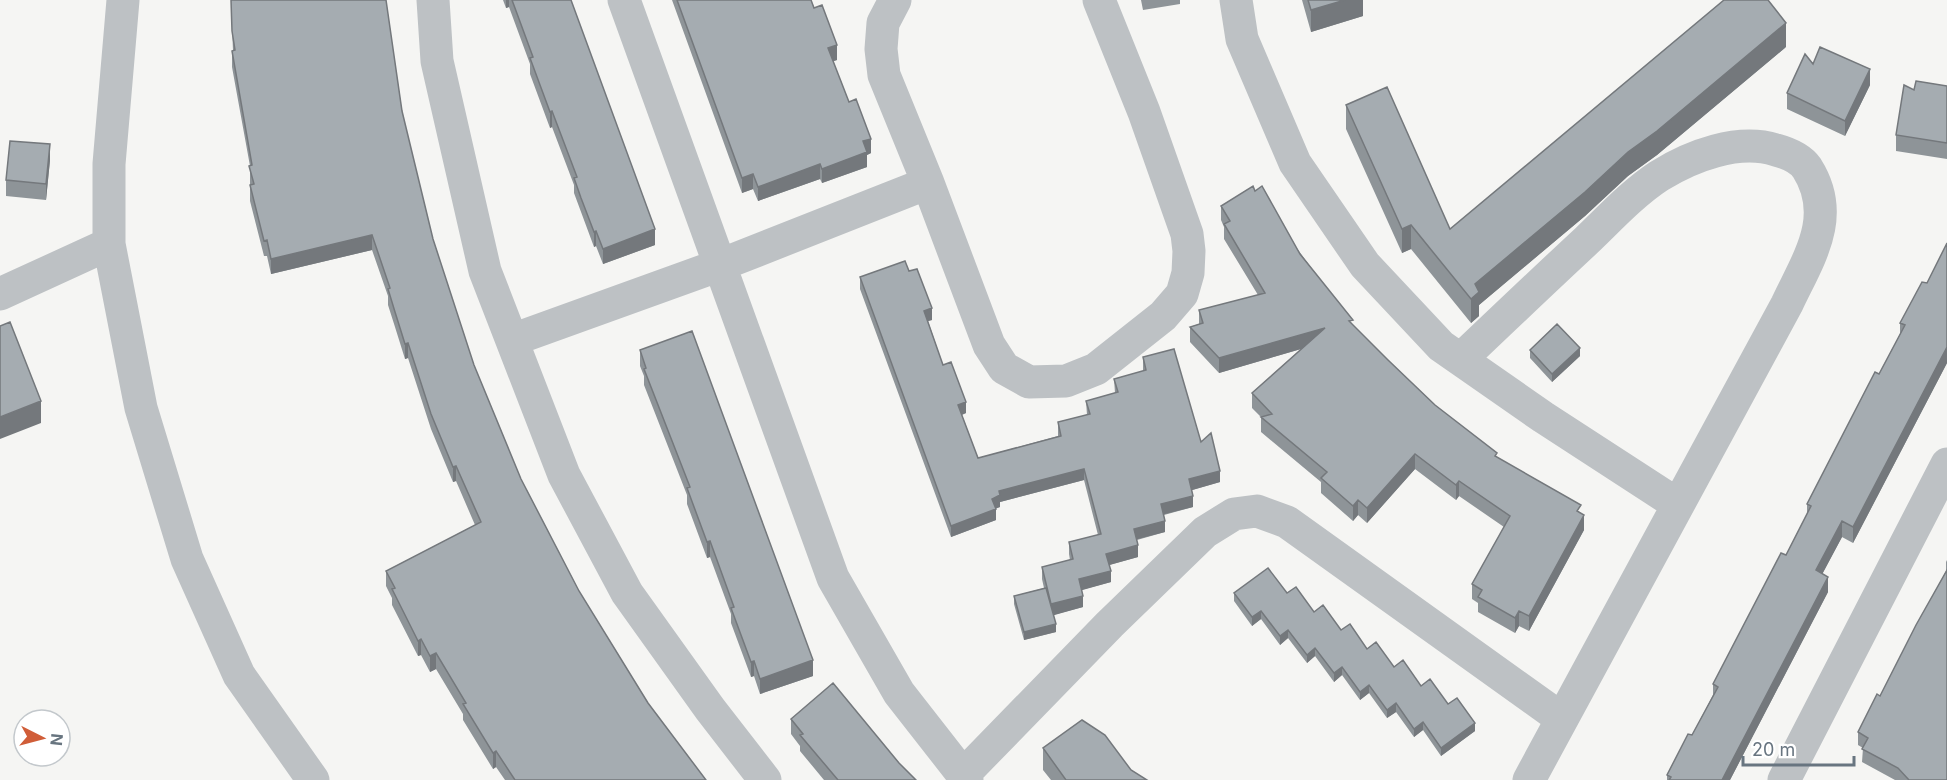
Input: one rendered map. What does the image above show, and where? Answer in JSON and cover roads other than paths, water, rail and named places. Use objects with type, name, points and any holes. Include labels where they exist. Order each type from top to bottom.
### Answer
[{"type":"street","points":[[123,0],[109,164],[109,244],[141,408],[187,559],[239,675],[313,780]]},
{"type":"street","points":[[433,0],[437,61],[483,259],[564,476],[627,592],[710,709],[765,780]]},
{"type":"street","points":[[624,0],[833,578],[899,693],[965,778],[1110,624],[1205,532],[1234,514],[1257,511],[1287,522],[1562,719]]},
{"type":"street","points":[[896,0],[883,23],[881,49],[884,75],[928,183],[989,345],[1004,368],[1029,382],[1066,381],[1096,369],[1163,316],[1182,294],[1188,273],[1187,234],[1144,112],[1099,0]]},
{"type":"street","points":[[1236,0],[1242,39],[1294,163],[1365,265],[1441,345],[1543,417],[1677,504]]},
{"type":"street","points":[[1461,359],[1628,201],[1658,176],[1694,158],[1729,147],[1766,146],[1791,154],[1806,167],[1820,196],[1821,221],[1816,244],[1786,304],[1529,780]]},
{"type":"street","points":[[512,340],[720,265],[928,183]]},
{"type":"street","points":[[0,294],[109,244]]},
{"type":"street","points":[[1785,780],[1947,464]]}]
